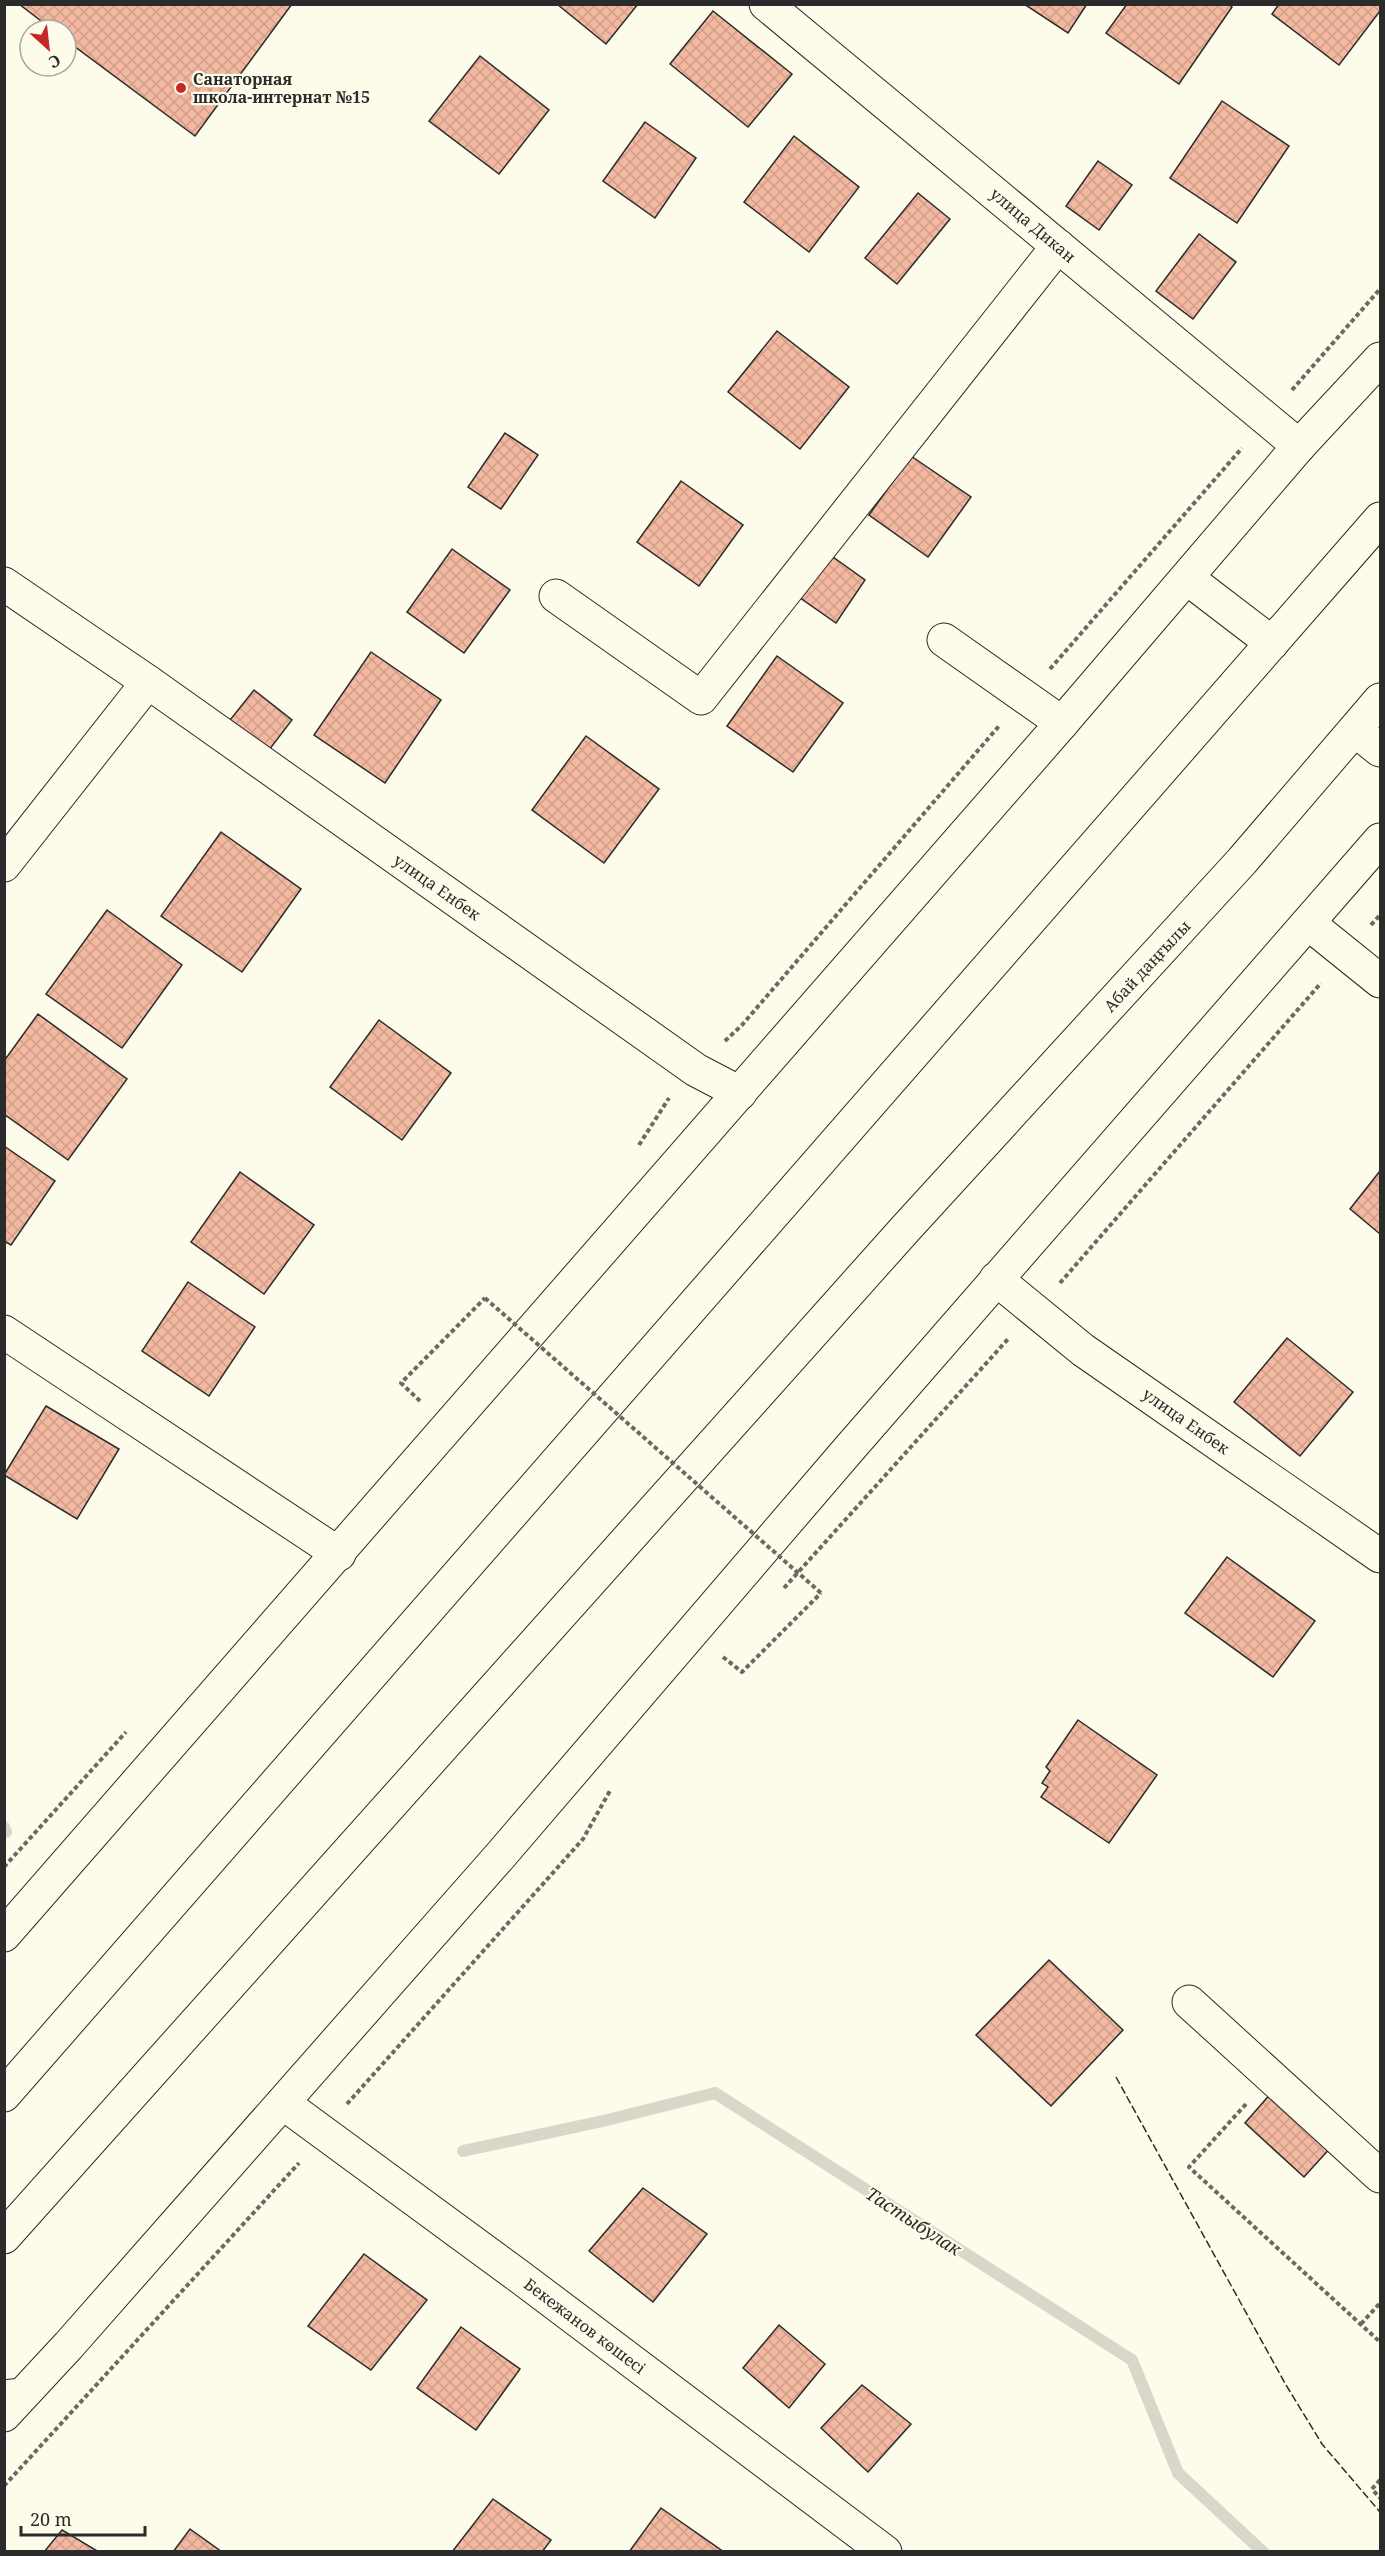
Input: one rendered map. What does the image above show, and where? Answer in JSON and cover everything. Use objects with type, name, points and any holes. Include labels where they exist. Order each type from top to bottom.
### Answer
[{"type":"street","name":"улица Дикан","points":[[766,4],[1299,446]]},
{"type":"street","points":[[556,596],[701,698],[1058,246]]},
{"type":"street","points":[[4,1935],[339,1554],[1062,723],[1299,446],[1380,359]]},
{"type":"street","points":[[4,2095],[1380,519]]},
{"type":"street","points":[[1187,578],[1272,643]]},
{"type":"street","name":"улица Енбек","points":[[4,584],[143,679],[696,1070],[740,1092]]},
{"type":"street","points":[[944,640],[1062,723]]},
{"type":"street","points":[[4,864],[143,679]]},
{"type":"street","name":"Абай даңғылы","points":[[4,2237],[907,1227],[1242,861],[1380,700]]},
{"type":"street","points":[[1355,730],[1380,750]]},
{"type":"street","points":[[10,2402],[283,2103],[501,1856],[996,1279],[1380,840]]},
{"type":"street","points":[[1308,923],[1380,981]]},
{"type":"street","name":"улица Енбек","points":[[996,1279],[1083,1350],[1380,1556]]},
{"type":"street","points":[[4,1332],[339,1554]]},
{"type":"street","points":[[1189,2002],[1380,2176]]},
{"type":"street","name":"Бекежанов көшесі","points":[[283,2103],[885,2552]]},
{"type":"path","points":[[777,1595],[1034,1311],[1380,915]]},
{"type":"path","points":[[427,1407],[401,1383],[484,1298],[821,1593],[742,1672],[723,1656]]},
{"type":"path","points":[[715,1665],[730,1648]]},
{"type":"path","points":[[4,2486],[304,2158],[337,2115],[583,1839],[617,1779]]},
{"type":"path","points":[[1271,2076],[1189,2167],[1380,2342]]},
{"type":"path","points":[[1361,2324],[1380,2302]]},
{"type":"path","points":[[1380,2480],[1372,2489],[1380,2498]]},
{"type":"building","name":"Санаторная школа-интернат №15","points":[[19,4],[292,4],[195,136],[78,49],[78,18],[37,18]]},
{"type":"building","points":[[557,4],[638,4],[606,44]]},
{"type":"building","points":[[1024,4],[1087,4],[1068,33]]},
{"type":"building","points":[[1127,4],[1229,4],[1232,7],[1179,84],[1106,33]]},
{"type":"building","points":[[1279,4],[1380,4],[1380,11],[1339,65],[1272,14]]},
{"type":"building","points":[[713,11],[792,74],[748,127],[670,64]]},
{"type":"building","points":[[480,56],[549,110],[499,174],[429,121]]},
{"type":"building","points":[[1222,101],[1289,146],[1237,223],[1170,178]]},
{"type":"building","points":[[645,122],[696,158],[655,218],[603,181]]},
{"type":"building","points":[[794,136],[859,187],[809,252],[744,202]]},
{"type":"building","points":[[1098,161],[1132,185],[1099,230],[1066,206]]},
{"type":"building","points":[[918,193],[950,219],[897,284],[865,258]]},
{"type":"building","points":[[1199,234],[1236,262],[1193,319],[1156,291]]},
{"type":"building","points":[[777,331],[849,387],[800,449],[728,392]]},
{"type":"building","points":[[505,433],[538,455],[501,509],[468,487]]},
{"type":"building","points":[[911,456],[971,497],[928,557],[869,515]]},
{"type":"building","points":[[681,481],[743,525],[699,586],[637,542]]},
{"type":"building","points":[[452,549],[510,590],[464,653],[407,612]]},
{"type":"building","points":[[826,552],[865,580],[836,623],[796,595]]},
{"type":"building","points":[[371,652],[441,700],[385,783],[314,735]]},
{"type":"building","points":[[777,656],[843,703],[793,772],[727,726]]},
{"type":"building","points":[[254,690],[292,720],[269,750],[230,720]]},
{"type":"building","points":[[586,736],[659,789],[604,863],[532,810]]},
{"type":"building","points":[[221,832],[301,889],[242,972],[161,916]]},
{"type":"building","points":[[107,910],[182,965],[122,1048],[46,994]]},
{"type":"building","points":[[38,1014],[127,1079],[68,1160],[4,1114],[4,1061]]},
{"type":"building","points":[[379,1020],[451,1073],[402,1140],[330,1087]]},
{"type":"building","points":[[4,1146],[55,1181],[11,1245],[4,1241]]},
{"type":"building","points":[[1380,1171],[1380,1234],[1350,1209]]},
{"type":"building","points":[[240,1172],[314,1225],[264,1294],[191,1242]]},
{"type":"building","points":[[188,1282],[255,1327],[209,1396],[142,1351]]},
{"type":"building","points":[[1287,1338],[1353,1392],[1300,1456],[1234,1402]]},
{"type":"building","points":[[46,1406],[119,1449],[77,1519],[4,1475]]},
{"type":"building","points":[[1227,1557],[1315,1621],[1273,1677],[1185,1613]]},
{"type":"building","points":[[1078,1720],[1157,1775],[1109,1843],[1041,1797],[1048,1787],[1042,1783],[1050,1771],[1046,1767]]},
{"type":"building","points":[[1049,1960],[1123,2030],[1051,2106],[976,2035]]},
{"type":"building","points":[[1272,2092],[1332,2146],[1304,2177],[1245,2123]]},
{"type":"building","points":[[643,2188],[707,2234],[653,2302],[589,2251]]},
{"type":"building","points":[[364,2254],[427,2300],[371,2370],[308,2326]]},
{"type":"building","points":[[779,2325],[825,2364],[789,2408],[743,2368]]},
{"type":"building","points":[[461,2327],[520,2369],[476,2430],[417,2388]]},
{"type":"building","points":[[862,2385],[911,2424],[868,2472],[821,2428]]},
{"type":"building","points":[[493,2499],[551,2540],[542,2552],[452,2552]]},
{"type":"building","points":[[661,2508],[724,2552],[629,2552]]},
{"type":"building","points":[[190,2529],[222,2552],[173,2552]]},
{"type":"building","points":[[62,2530],[99,2552],[44,2552]]},
{"type":"waterway","name":"Тастыбулак","points":[[4,1827],[6,1832]]},
{"type":"waterway","name":"Тастыбулак","points":[[463,2151],[603,2121],[715,2093],[1132,2360],[1178,2473],[1263,2552]]},
{"type":"fence","points":[[1116,2077],[1286,2385],[1322,2444],[1380,2512]]},
{"type":"place","name":"Санаторная школа-интернат №15","points":[[181,88]]}]
